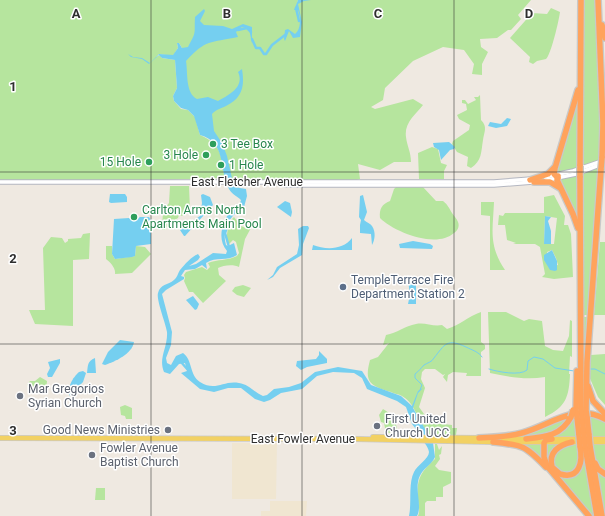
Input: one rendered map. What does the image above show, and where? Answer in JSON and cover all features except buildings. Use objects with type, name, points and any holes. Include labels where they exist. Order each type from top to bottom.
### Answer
[{"type":"highway","points":[[581,0],[580,244],[582,380],[579,417],[587,446],[602,516]]},
{"type":"highway","points":[[598,0],[605,38]]},
{"type":"highway","points":[[598,0],[603,162]]},
{"type":"highway","points":[[580,244],[575,218],[560,188],[555,168],[574,105],[581,66]]},
{"type":"highway","points":[[597,516],[587,446],[579,417],[579,410],[582,364],[591,316],[605,149]]},
{"type":"highway","points":[[532,181],[546,176],[555,168]]},
{"type":"highway","points":[[532,181],[550,182],[560,188]]},
{"type":"highway","points":[[582,380],[592,399],[605,414]]},
{"type":"highway","points":[[479,438],[521,434],[565,415],[575,413],[592,414],[605,419]]},
{"type":"highway","points":[[526,439],[545,437],[554,434],[579,417]]},
{"type":"highway","points":[[552,439],[544,442],[545,461],[553,474]]},
{"type":"highway","points":[[493,442],[518,444],[527,448],[553,474],[589,516]]},
{"type":"highway","points":[[572,442],[559,447],[552,456],[552,466],[559,474],[568,476],[578,470],[587,446]]},
{"type":"highway","points":[[587,446],[596,466],[605,474]]},
{"type":"main road","name":"East Fletcher Avenue","points":[[0,183],[494,183],[532,181],[557,177],[603,162]]},
{"type":"main road","points":[[12,438],[28,436]]},
{"type":"main road","name":"East Fowler Avenue","points":[[0,437],[128,436],[419,439]]},
{"type":"main road","points":[[106,438],[128,436]]},
{"type":"main road","name":"East Fowler Avenue","points":[[0,437],[605,439]]},
{"type":"main road","name":"East Fowler Avenue","points":[[434,439],[458,442],[605,442]]},
{"type":"main road","points":[[458,442],[462,439],[516,439]]},
{"type":"shaded area","points":[[232,443],[277,443],[276,499],[232,499]]},
{"type":"shaded area","points":[[270,501],[307,501],[306,516],[261,516],[261,511],[270,511]]},
{"type":"green space","points":[[0,0],[298,0],[295,11],[298,3],[303,0],[531,0],[518,15],[521,19],[511,30],[508,30],[497,38],[480,39],[481,47],[488,52],[482,64],[482,75],[472,74],[474,64],[464,50],[443,47],[413,61],[385,88],[383,100],[371,107],[375,109],[413,99],[423,105],[408,123],[406,132],[411,162],[394,162],[380,170],[358,164],[360,179],[357,180],[228,180],[223,153],[183,92],[185,48],[182,48],[179,43],[177,43],[178,48],[173,56],[159,54],[156,57],[160,55],[162,58],[175,60],[177,88],[173,96],[174,101],[181,109],[188,110],[195,117],[200,135],[213,143],[220,152],[225,178],[115,181],[0,180]]},
{"type":"green space","points":[[583,0],[596,0],[601,116],[600,160],[582,167]]},
{"type":"green space","points":[[551,8],[560,12],[552,44],[546,59],[537,61],[533,64],[529,62],[530,57],[510,38],[532,13],[547,14]]},
{"type":"green space","points":[[579,87],[578,168],[555,174]]},
{"type":"green space","points":[[480,95],[481,120],[485,130],[479,159],[471,168],[467,166],[468,157],[457,152],[452,144],[453,141],[469,130],[470,125],[459,119],[457,115],[467,110],[466,104],[462,103],[462,100],[465,100],[468,104],[476,100],[474,97],[478,97]]},
{"type":"green space","points":[[432,147],[438,149],[441,163],[447,165],[444,171],[444,179],[419,179],[418,153]]},
{"type":"green space","points":[[600,166],[589,315],[583,315],[582,173]]},
{"type":"green space","points":[[578,174],[579,231],[557,179]]},
{"type":"green space","points":[[170,186],[189,186],[190,210],[182,216],[179,215],[178,218],[169,223],[165,230],[162,230],[163,211],[169,203]]},
{"type":"green space","points":[[397,186],[422,186],[436,201],[443,201],[458,221],[459,226],[457,230],[446,238],[426,239],[405,233],[386,223],[380,218],[380,212],[383,205],[390,201],[394,189]]},
{"type":"green space","points":[[554,195],[565,216],[564,225],[568,225],[571,234],[573,277],[554,279],[542,277],[545,274],[540,247],[535,244],[513,244],[516,243],[507,240],[505,225],[498,225],[499,215],[503,216],[505,213],[544,213],[544,197]],"holes":[[[545,216],[557,218],[554,244],[544,244]],[[552,250],[558,265],[549,267],[547,252]]]},
{"type":"green space","points":[[481,202],[494,202],[494,245],[496,253],[505,270],[490,270],[490,216],[481,215]]},
{"type":"green space","points":[[234,217],[241,226],[248,229],[252,226],[245,239],[239,267],[228,265],[218,268],[219,275],[226,281],[203,303],[193,292],[189,292],[184,281],[184,275],[186,272],[202,267],[207,270],[210,267],[208,263],[230,259],[237,256],[239,253],[236,242],[233,240],[229,244],[226,240],[229,222]]},
{"type":"green space","points":[[90,233],[89,259],[73,260],[73,326],[35,324],[29,310],[45,310],[43,248],[51,237],[62,238],[65,243],[68,239],[81,238],[83,234]]},
{"type":"green space","points":[[600,242],[605,242],[605,315],[594,315]]},
{"type":"green space","points":[[106,246],[112,246],[112,254],[115,259],[135,256],[136,246],[145,247],[151,254],[132,273],[115,274],[114,267],[106,259]]},
{"type":"green space","points":[[243,285],[251,288],[244,297],[237,295],[232,291],[235,287]]},
{"type":"green space","points":[[481,312],[481,342],[485,345],[485,349],[481,352],[481,376],[466,376],[467,373],[453,372],[448,375],[447,382],[443,377],[445,374],[443,375],[435,369],[425,369],[422,372],[421,379],[425,388],[419,407],[429,421],[422,423],[406,398],[378,388],[370,382],[368,378],[368,367],[370,360],[378,357],[389,343],[383,345],[386,335],[412,325],[419,324],[442,325],[447,329]]},
{"type":"green space","points":[[488,312],[506,312],[524,321],[529,319],[542,321],[545,346],[553,350],[563,351],[569,336],[570,320],[572,321],[572,357],[570,356],[569,389],[565,400],[558,409],[545,417],[545,377],[518,378],[490,373]]},
{"type":"green space","points":[[583,317],[588,317],[585,366],[583,366]]},
{"type":"green space","points":[[605,354],[605,405],[598,397],[588,374],[591,355]]},
{"type":"green space","points":[[40,377],[47,381],[46,390],[44,391],[27,385],[30,381],[35,381]]},
{"type":"green space","points":[[125,405],[132,408],[132,419],[126,419],[125,416],[121,415],[120,407]]},
{"type":"green space","points":[[383,409],[393,418],[396,424],[397,432],[388,433],[384,423],[381,422],[379,415]]},
{"type":"green space","points":[[571,414],[563,427],[541,437],[510,437]]},
{"type":"green space","points":[[576,414],[578,437],[548,437]]},
{"type":"green space","points":[[589,414],[605,420],[605,437],[591,437]]},
{"type":"green space","points":[[426,422],[452,425],[452,428],[457,428],[456,435],[432,436],[428,434],[422,424]]},
{"type":"green space","points":[[517,443],[542,443],[544,462]]},
{"type":"green space","points":[[544,443],[563,443],[551,457],[557,473],[576,472],[583,444],[596,516],[590,516],[548,467]]},
{"type":"green space","points":[[579,443],[580,465],[567,475],[554,468],[552,457],[564,444]]},
{"type":"green space","points":[[592,443],[605,443],[605,473],[596,464]]},
{"type":"green space","points":[[435,444],[437,444],[439,450],[442,446],[441,454],[439,455],[440,459],[435,466],[439,470],[451,472],[451,483],[443,487],[443,497],[436,497],[436,501],[427,501],[425,503],[425,516],[418,516],[418,487],[420,477],[435,459]]},
{"type":"green space","points":[[596,466],[605,474],[605,516],[604,516]]},
{"type":"green space","points":[[96,488],[105,488],[105,500],[95,500]]},
{"type":"water","points":[[298,0],[311,0],[298,4],[302,22],[300,37],[293,38],[289,31],[285,41],[285,30],[288,29],[295,34],[298,30],[300,23],[299,13],[298,10],[294,10]]},
{"type":"water","points":[[204,9],[205,11],[200,21],[204,25],[223,26],[232,29],[243,24],[252,27],[252,43],[249,29],[242,27],[236,32],[238,37],[215,41],[204,45],[186,61],[190,92],[197,99],[208,97],[218,101],[227,96],[238,86],[240,77],[238,72],[242,69],[243,81],[239,96],[231,103],[212,114],[214,131],[222,143],[227,156],[234,187],[246,189],[247,196],[244,207],[231,218],[225,233],[226,245],[228,246],[234,243],[237,255],[210,261],[206,263],[207,269],[202,265],[195,269],[185,270],[181,276],[184,277],[184,279],[162,294],[172,332],[171,345],[166,358],[167,363],[171,365],[176,356],[183,353],[188,360],[194,376],[200,382],[211,386],[228,383],[242,384],[248,386],[263,396],[267,395],[274,389],[289,387],[301,383],[315,372],[338,367],[362,371],[371,385],[401,396],[412,406],[418,391],[423,388],[418,393],[413,408],[428,434],[432,436],[435,457],[419,478],[419,508],[417,516],[409,516],[411,482],[414,472],[425,460],[429,452],[425,443],[419,436],[419,433],[412,424],[406,407],[397,401],[367,389],[362,378],[354,373],[333,372],[317,376],[302,389],[281,393],[264,402],[255,399],[241,388],[228,388],[214,392],[200,389],[181,373],[187,371],[185,363],[179,364],[170,374],[164,372],[162,362],[167,332],[158,301],[159,290],[162,286],[172,282],[177,277],[180,270],[195,255],[198,254],[200,257],[189,266],[196,264],[213,253],[226,254],[227,251],[221,235],[222,230],[226,218],[232,208],[239,206],[241,200],[232,193],[228,187],[218,149],[214,143],[208,138],[200,135],[194,116],[188,110],[181,108],[174,101],[173,96],[177,88],[175,60],[162,58],[159,55],[149,64],[142,59],[131,57],[128,54],[133,57],[142,58],[150,63],[159,54],[173,55],[178,48],[177,43],[179,43],[182,48],[188,47],[193,38],[195,17]]},
{"type":"water","points":[[507,118],[511,119],[507,126],[496,128],[488,126],[490,122],[501,124]]},
{"type":"water","points":[[449,142],[455,147],[454,149],[450,150],[441,160],[439,150],[434,147],[433,143]]},
{"type":"water","points":[[110,194],[125,194],[127,197],[127,202],[111,203],[109,202]]},
{"type":"water","points":[[203,194],[210,197],[213,205],[184,236],[180,230],[200,216],[202,203],[201,195]]},
{"type":"water","points":[[363,195],[367,212],[364,220],[371,225],[375,233],[372,245],[371,234],[360,233],[360,196]]},
{"type":"water","points":[[285,201],[290,203],[292,212],[291,217],[277,207]]},
{"type":"water","points":[[545,216],[551,217],[548,221],[551,231],[551,244],[544,244]]},
{"type":"water","points":[[140,217],[149,217],[151,220],[151,244],[136,246],[135,256],[115,259],[112,254],[114,219],[129,218],[134,221]]},
{"type":"water","points":[[303,226],[308,226],[309,228],[303,244],[302,255],[280,268],[273,277],[267,280],[273,275],[277,267],[297,254],[299,245],[298,229]]},
{"type":"water","points":[[352,238],[352,250],[312,250],[313,245],[323,248],[339,247],[344,245]]},
{"type":"water","points":[[413,241],[430,244],[433,246],[432,249],[400,248],[399,244]]},
{"type":"water","points":[[552,250],[557,261],[557,270],[555,271],[550,270],[544,260],[544,255]]},
{"type":"water","points":[[408,281],[416,281],[416,304],[408,304],[410,294]]},
{"type":"water","points":[[193,296],[199,304],[195,310],[186,300]]},
{"type":"water","points":[[120,340],[134,342],[133,346],[123,356],[105,365],[102,364],[108,352]]},
{"type":"water","points":[[319,351],[327,359],[327,363],[307,367],[301,370],[296,366],[297,361],[316,359],[319,355]]},
{"type":"water","points":[[95,358],[96,373],[87,373],[89,362]]},
{"type":"water","points":[[60,359],[60,363],[52,377],[48,377],[47,374],[50,368],[48,362]]},
{"type":"water","points":[[83,371],[86,373],[83,382],[70,396],[69,390],[72,380],[79,372]]},
{"type":"waterway","points":[[296,8],[299,21]]},
{"type":"waterway","points":[[238,30],[247,28],[251,32]]},
{"type":"waterway","points":[[252,39],[256,48],[260,48],[264,54],[266,54],[272,45],[285,35]]},
{"type":"waterway","points":[[227,227],[225,233],[229,247]]},
{"type":"waterway","points":[[420,390],[422,385],[415,378],[415,374],[424,365],[432,360],[447,344],[460,344],[475,351],[482,357]]},
{"type":"waterway","points":[[489,369],[509,373],[524,372],[527,370],[528,361],[534,357],[543,359],[555,368],[574,371]]},
{"type":"waterway","points":[[181,362],[188,370]]},
{"type":"waterway","points":[[589,369],[595,369],[605,374]]},
{"type":"place","name":"3 Tee Box","points":[[213,144]]},
{"type":"place","name":"3 Hole","points":[[206,155]]},
{"type":"place","name":"15 Hole","points":[[149,162]]},
{"type":"place","name":"1 Hole","points":[[221,165]]},
{"type":"place","name":"Carlton Arms North Apartments Main Pool","points":[[134,217]]},
{"type":"place","name":"TempleTerrace Fire Department Station 2","points":[[343,287]]},
{"type":"place","name":"Mar Gregorios Syrian Church","points":[[20,396]]},
{"type":"place","name":"First United Church UCC","points":[[377,426]]},
{"type":"place","name":"Good News Ministries","points":[[168,430]]},
{"type":"place","name":"Fowler Avenue Baptist Church","points":[[92,455]]}]
